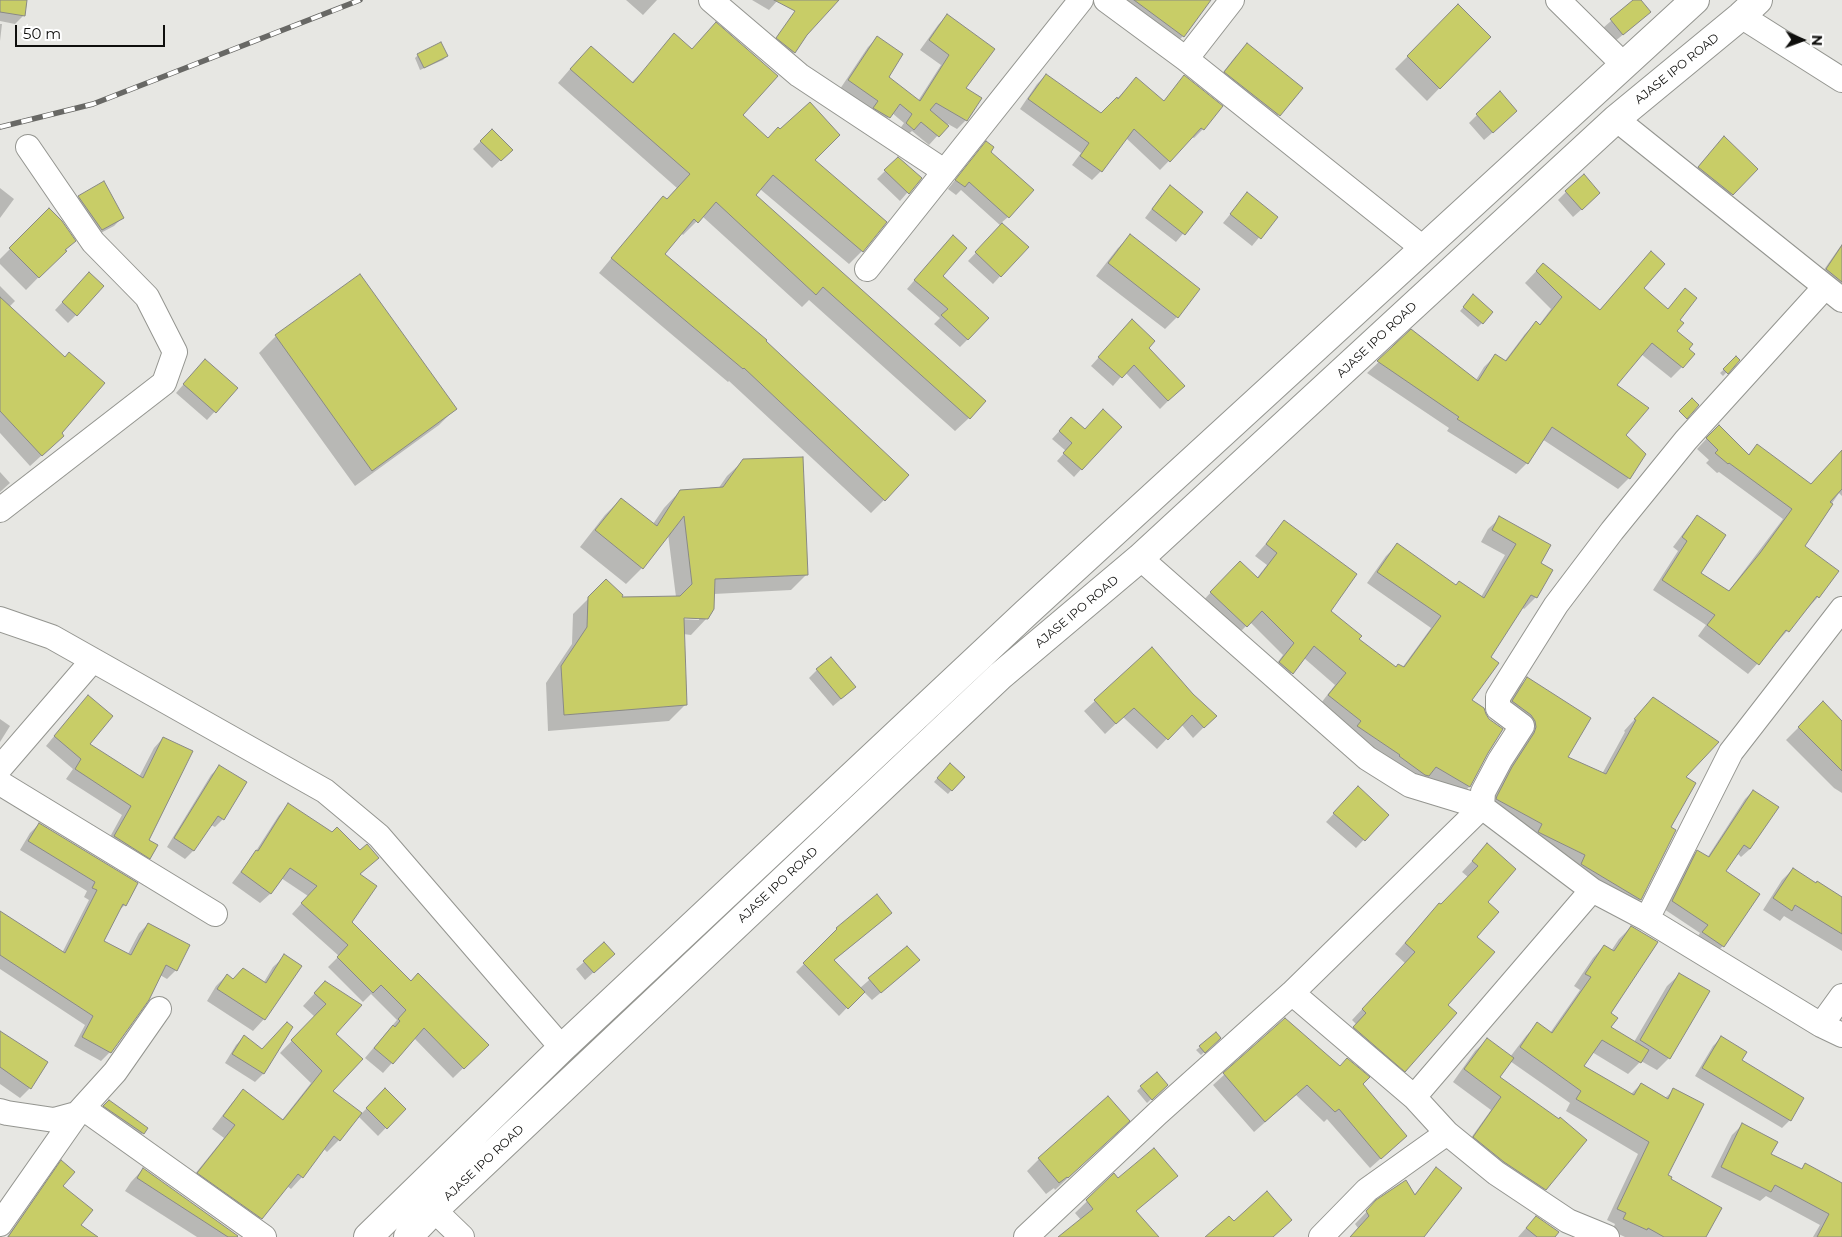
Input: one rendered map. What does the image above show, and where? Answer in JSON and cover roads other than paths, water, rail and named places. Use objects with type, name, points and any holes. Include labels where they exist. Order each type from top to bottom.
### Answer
[{"type":"highway","points":[[368,1237],[562,1048],[1026,613],[1695,0]]},
{"type":"highway","name":"AJASE IPO ROAD","points":[[408,1237],[434,1210],[1000,676],[1140,558],[1616,119],[1750,8]]},
{"type":"street","points":[[711,0],[799,75],[944,171]]},
{"type":"street","points":[[867,269],[1081,0]]},
{"type":"street","points":[[1106,0],[1186,59],[1424,249]]},
{"type":"street","points":[[1186,59],[1232,0]]},
{"type":"street","points":[[1558,0],[1624,65]]},
{"type":"street","points":[[1750,8],[1842,80]]},
{"type":"street","points":[[1026,1237],[1158,1113],[1292,993],[1482,808],[1483,792],[1500,760],[1522,726],[1498,708],[1498,697],[1556,605],[1612,531],[1686,440],[1833,294],[1616,119]]},
{"type":"street","points":[[0,510],[164,383],[175,352],[147,297],[92,242],[28,147]]},
{"type":"street","points":[[1140,558],[1368,758],[1410,785],[1482,808],[1592,890],[1647,919],[1832,1030],[1842,996]]},
{"type":"street","points":[[1647,919],[1731,752],[1842,609]]},
{"type":"street","points":[[0,619],[52,637],[325,792],[379,836],[562,1048]]},
{"type":"street","points":[[0,768],[93,660]]},
{"type":"street","points":[[0,783],[215,914]]},
{"type":"street","points":[[1414,1097],[1592,890]]},
{"type":"street","points":[[1292,993],[1414,1097],[1447,1133],[1496,1173],[1568,1221],[1607,1237]]},
{"type":"street","points":[[0,1224],[77,1114],[115,1072],[159,1009]]},
{"type":"street","points":[[0,1111],[7,1114],[54,1120],[87,1111],[264,1237]]},
{"type":"street","points":[[1321,1237],[1367,1190],[1447,1133]]},
{"type":"street","points":[[434,1210],[462,1237]]},
{"type":"railway","points":[[0,127],[93,104],[360,0]]}]
